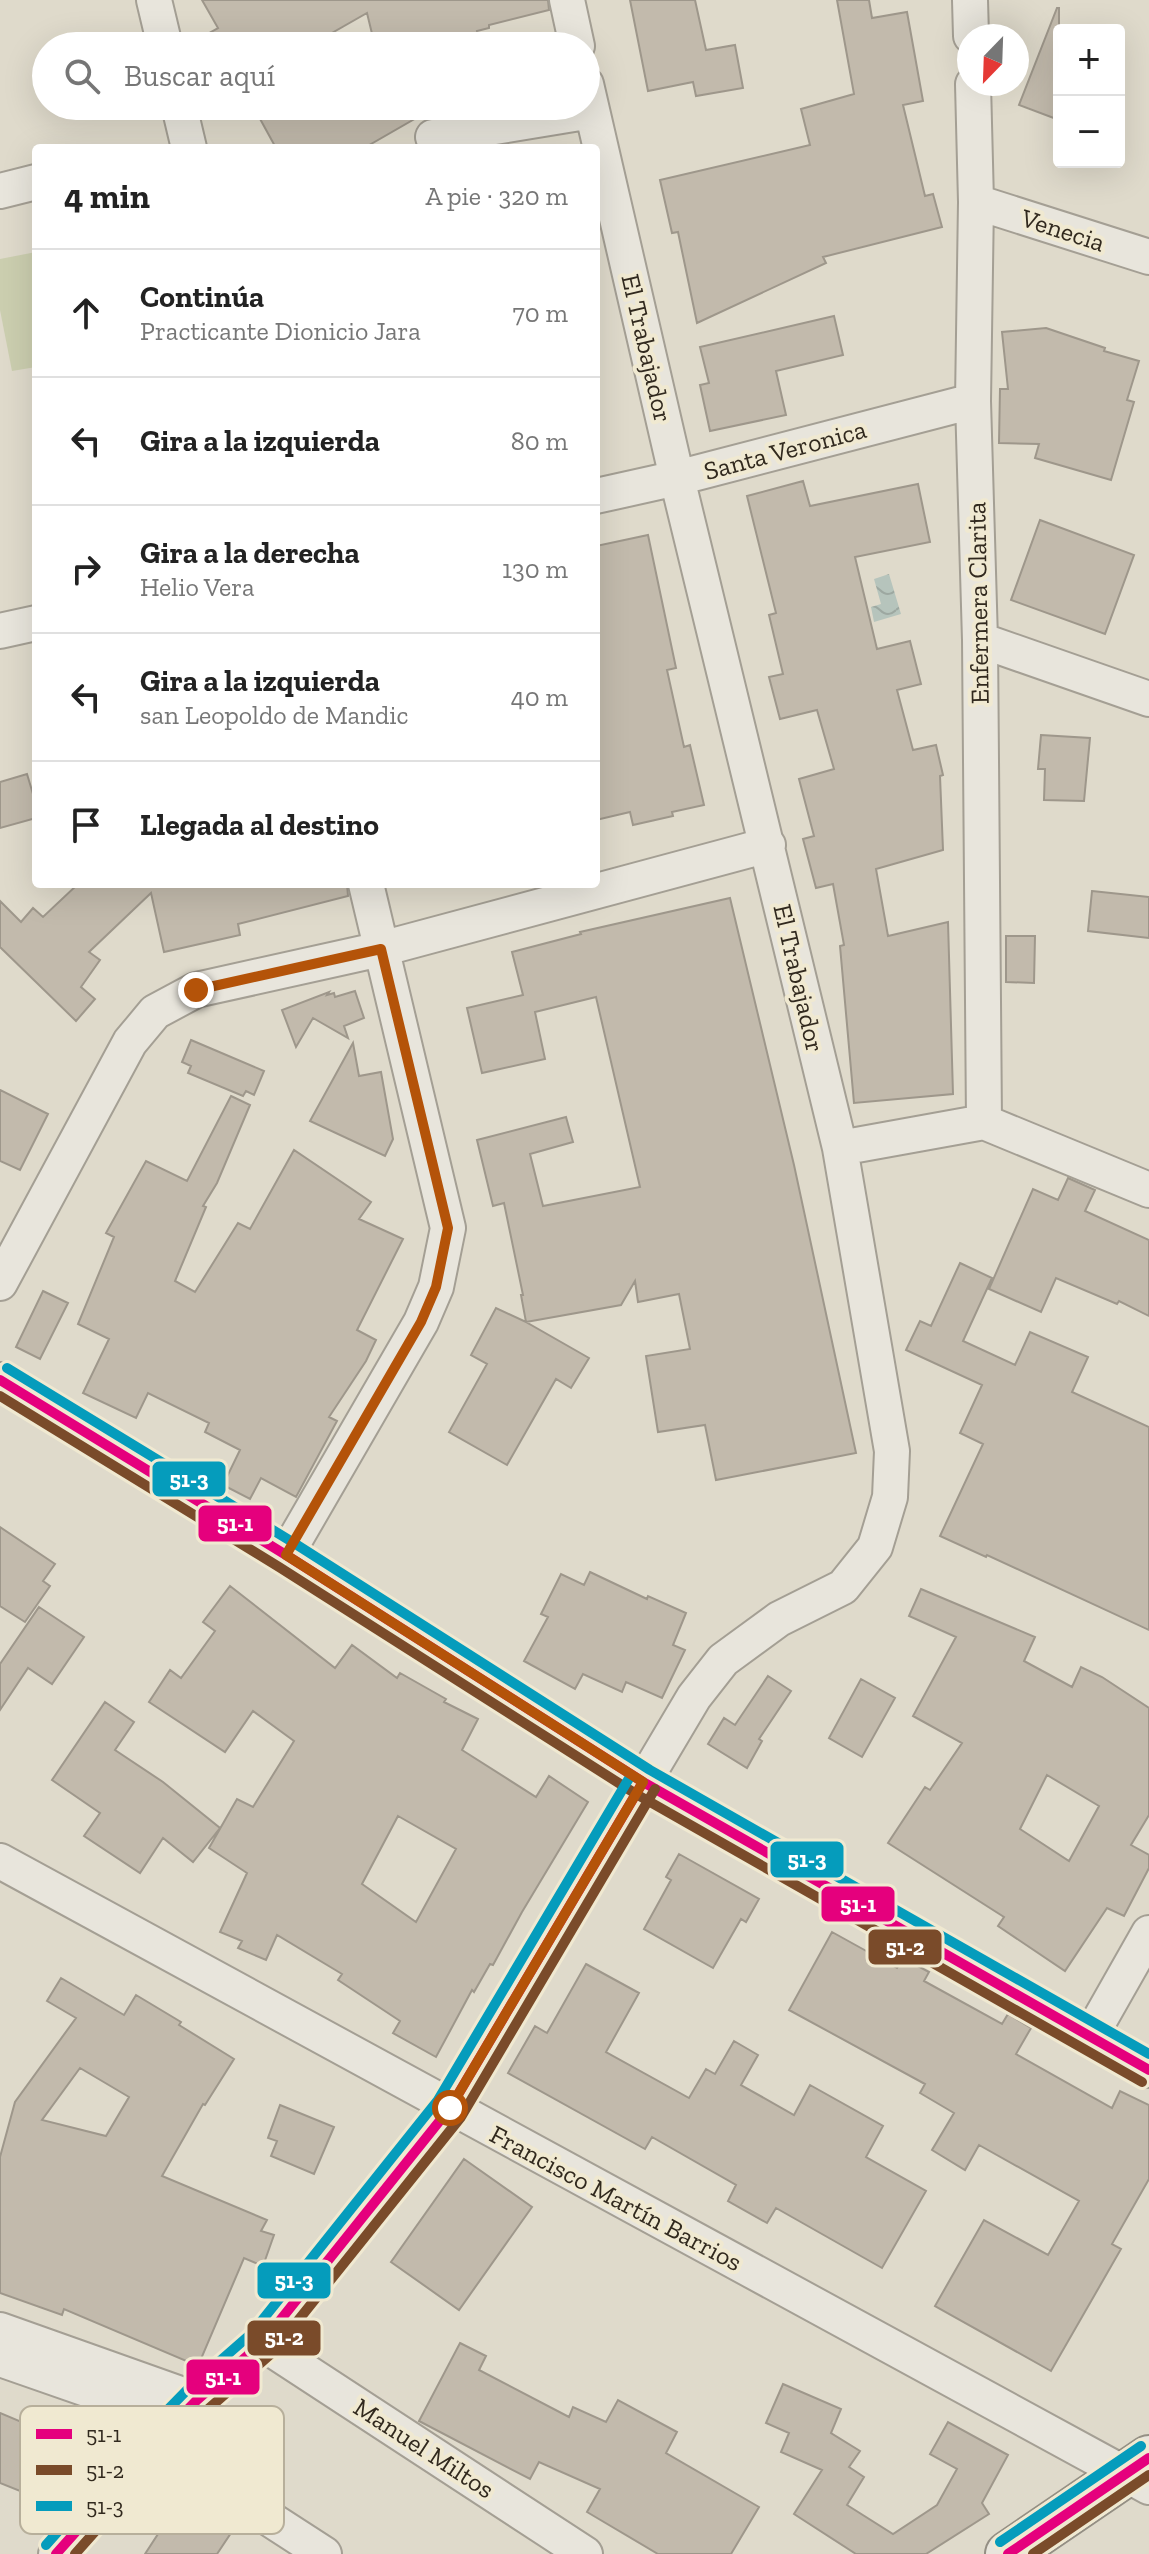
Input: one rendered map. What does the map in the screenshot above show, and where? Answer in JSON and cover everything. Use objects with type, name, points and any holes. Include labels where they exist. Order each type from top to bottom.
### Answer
[{"type":"street","points":[[154,0],[162,32]]},
{"type":"street","points":[[567,0],[574,32]]},
{"type":"street","points":[[970,0],[971,24]]},
{"type":"street","name":"Enfermera Clarita","points":[[973,96],[976,202],[973,401],[980,640],[984,1122]]},
{"type":"street","points":[[182,120],[186,144]]},
{"type":"street","points":[[433,137],[501,120]]},
{"type":"street","name":"El Trabajador","points":[[594,120],[600,144]]},
{"type":"street","name":"El Trabajador","points":[[193,2406],[262,2343],[450,2108],[694,1697],[723,1660],[779,1619],[843,1587],[875,1547],[890,1497],[892,1451],[840,1148],[677,478],[600,146]]},
{"type":"street","points":[[0,191],[32,183]]},
{"type":"street","name":"Venecia","points":[[976,202],[1149,257]]},
{"type":"street","name":"Santa Veronica","points":[[600,495],[973,401]]},
{"type":"street","points":[[0,631],[32,624]]},
{"type":"street","points":[[980,640],[1149,699]]},
{"type":"street","points":[[0,1283],[130,1042],[155,1012],[196,990],[381,949],[768,845]]},
{"type":"street","points":[[286,1555],[421,1322],[436,1287],[448,1228],[367,888]]},
{"type":"street","points":[[840,1148],[984,1122],[1149,1190]]},
{"type":"street","points":[[0,1380],[286,1555],[643,1782],[1149,2070]]},
{"type":"street","name":"Francisco Martín Barrios","points":[[0,1861],[450,2108],[1142,2473]]},
{"type":"street","points":[[1090,2037],[1149,1933]]},
{"type":"street","points":[[0,2330],[145,2406]]},
{"type":"street","name":"Manuel Miltos","points":[[262,2343],[585,2554]]},
{"type":"street","points":[[0,2359],[131,2406]]},
{"type":"street","points":[[1008,2554],[1142,2473]]},
{"type":"street","points":[[284,2518],[324,2554]]},
{"type":"street","name":"El Trabajador","points":[[56,2554],[74,2534]]},
{"type":"green space","points":[[32,253],[32,368],[12,371],[0,310],[0,259]]},
{"type":"water","points":[[889,574],[901,614],[874,622],[871,607],[881,604],[874,579]]},
{"type":"building","points":[[202,0],[548,0],[549,10],[489,25],[489,28],[477,32],[372,32],[367,13],[334,32],[211,32],[218,28]]},
{"type":"building","points":[[630,0],[695,0],[706,50],[735,45],[743,88],[696,96],[693,82],[648,91]]},
{"type":"building","points":[[837,0],[869,0],[872,18],[907,12],[923,101],[903,105],[925,196],[933,194],[942,227],[823,257],[826,263],[697,323],[678,232],[672,233],[660,180],[810,145],[801,109],[854,94]]},
{"type":"building","points":[[1059,8],[1059,24],[1053,24],[1053,118],[1019,105],[1023,96],[1029,96],[1029,79]]},
{"type":"building","points":[[261,120],[413,120],[371,144],[274,144]]},
{"type":"building","points":[[834,316],[843,355],[776,371],[786,415],[710,431],[700,385],[709,383],[700,347]]},
{"type":"building","points":[[1046,328],[1139,361],[1127,400],[1134,402],[1111,480],[1035,458],[1039,444],[999,443],[1000,389],[1008,389],[1002,332]]},
{"type":"building","points":[[803,481],[810,506],[918,484],[930,542],[855,557],[877,649],[910,641],[921,684],[897,690],[913,750],[936,745],[943,775],[940,776],[943,850],[876,869],[888,936],[948,922],[953,1094],[854,1103],[840,946],[844,945],[833,884],[816,888],[803,839],[814,836],[799,779],[834,769],[817,710],[780,719],[769,677],[783,674],[769,615],[776,613],[747,496]]},
{"type":"building","points":[[1040,520],[1134,555],[1105,634],[1011,600]]},
{"type":"building","points":[[648,535],[676,668],[667,670],[684,747],[690,745],[704,805],[633,825],[630,812],[600,819],[600,545]]},
{"type":"building","points":[[1041,735],[1090,738],[1084,801],[1044,800],[1045,769],[1038,769]]},
{"type":"building","points":[[27,774],[32,791],[32,819],[0,828],[0,782]]},
{"type":"building","points":[[74,888],[347,888],[348,896],[238,924],[240,935],[164,952],[151,893],[89,952],[100,960],[81,987],[95,999],[76,1021],[0,947],[0,901],[21,922],[33,908],[43,917]]},
{"type":"building","points":[[1092,891],[1149,897],[1149,938],[1088,931]]},
{"type":"building","points":[[730,898],[794,1165],[856,1453],[716,1480],[705,1425],[658,1432],[646,1356],[690,1349],[679,1294],[638,1302],[635,1281],[621,1305],[526,1322],[504,1203],[493,1206],[477,1140],[566,1117],[573,1142],[530,1154],[543,1206],[640,1187],[596,997],[535,1012],[545,1059],[482,1073],[467,1008],[523,995],[512,952],[580,932]]},
{"type":"building","points":[[1006,936],[1035,936],[1034,983],[1006,982]]},
{"type":"building","points":[[355,991],[364,1018],[344,1026],[348,1038],[313,1018],[296,1047],[282,1010],[329,992],[327,995],[334,993],[335,997]]},
{"type":"building","points":[[191,1040],[264,1071],[254,1095],[246,1091],[243,1096],[188,1073],[191,1066],[182,1062]]},
{"type":"building","points":[[353,1043],[359,1076],[381,1072],[393,1139],[385,1156],[310,1121]]},
{"type":"building","points":[[0,1090],[48,1114],[20,1170],[0,1161]]},
{"type":"building","points":[[231,1096],[250,1105],[217,1183],[203,1206],[206,1207],[175,1281],[195,1292],[238,1223],[250,1229],[294,1150],[371,1202],[359,1219],[403,1239],[357,1330],[376,1340],[366,1361],[329,1417],[337,1421],[296,1497],[261,1478],[250,1499],[223,1485],[240,1450],[205,1432],[209,1423],[148,1393],[136,1418],[83,1393],[109,1339],[78,1324],[114,1237],[106,1233],[146,1161],[187,1181]]},
{"type":"building","points":[[1068,1178],[1095,1190],[1085,1211],[1149,1240],[1149,1316],[1119,1301],[1117,1304],[1056,1278],[1041,1312],[989,1289],[1033,1189],[1058,1200]]},
{"type":"building","points":[[960,1263],[992,1278],[963,1341],[1015,1365],[1030,1332],[1088,1357],[1072,1392],[1149,1427],[1149,1630],[940,1536],[983,1444],[960,1433],[982,1385],[906,1350],[920,1321],[931,1326]]},
{"type":"building","points":[[43,1291],[68,1303],[40,1359],[16,1347]]},
{"type":"building","points":[[496,1308],[589,1358],[571,1388],[556,1379],[507,1465],[449,1432],[487,1364],[471,1355]]},
{"type":"building","points":[[0,1527],[55,1564],[43,1581],[50,1586],[25,1622],[0,1606]]},
{"type":"building","points":[[590,1572],[647,1599],[648,1596],[686,1613],[673,1645],[685,1650],[662,1698],[626,1682],[622,1692],[583,1674],[575,1689],[524,1661],[548,1617],[541,1614],[561,1574],[584,1585]]},
{"type":"building","points":[[230,1586],[335,1668],[352,1645],[397,1678],[400,1673],[446,1699],[444,1702],[478,1719],[462,1750],[536,1797],[549,1776],[588,1802],[493,1965],[490,1964],[474,1992],[472,1990],[436,2057],[393,2033],[400,2021],[338,1980],[342,1974],[277,1935],[266,1960],[238,1948],[242,1941],[220,1932],[247,1873],[209,1848],[237,1799],[253,1807],[294,1741],[253,1711],[225,1752],[149,1702],[170,1670],[181,1678],[215,1631],[203,1622]],"holes":[[[398,1816],[456,1849],[416,1922],[362,1884]]]},
{"type":"building","points":[[921,1589],[1035,1637],[1024,1661],[1072,1687],[1081,1667],[1149,1708],[1149,1815],[1131,1845],[1149,1855],[1149,1868],[1124,1916],[1107,1908],[1065,1971],[998,1926],[1004,1917],[888,1843],[925,1787],[930,1790],[962,1743],[913,1716],[956,1637],[909,1616]],"holes":[[[1047,1775],[1099,1806],[1069,1861],[1020,1829]]]},
{"type":"building","points":[[39,1607],[84,1637],[52,1684],[28,1668],[0,1710],[0,1664]]},
{"type":"building","points":[[768,1676],[791,1691],[759,1739],[762,1741],[747,1768],[708,1744],[724,1718],[735,1725]]},
{"type":"building","points":[[861,1679],[895,1698],[862,1757],[829,1738]]},
{"type":"building","points":[[105,1702],[134,1722],[115,1750],[163,1782],[220,1828],[193,1862],[163,1838],[140,1873],[84,1836],[100,1813],[52,1780]]},
{"type":"building","points":[[679,1854],[759,1899],[746,1922],[741,1919],[713,1968],[644,1929],[671,1880],[666,1877]]},
{"type":"building","points":[[832,1932],[897,1968],[903,1958],[929,1972],[924,1981],[1002,2024],[1008,2014],[1031,2028],[1016,2054],[1112,2108],[1120,2091],[1149,2105],[1149,2179],[1112,2244],[1121,2249],[1051,2371],[935,2306],[984,2220],[1048,2255],[1079,2201],[979,2145],[965,2170],[932,2150],[954,2113],[920,2093],[925,2084],[789,2010]]},
{"type":"building","points":[[586,1964],[639,1993],[606,2052],[689,2098],[706,2069],[715,2074],[734,2041],[758,2055],[741,2085],[794,2115],[810,2085],[883,2126],[866,2157],[926,2191],[882,2268],[776,2208],[767,2223],[728,2201],[736,2185],[652,2137],[645,2149],[508,2073],[535,2026],[547,2033]]},
{"type":"building","points":[[61,1978],[124,2015],[136,1995],[234,2059],[203,2104],[162,2176],[267,2220],[261,2231],[274,2235],[263,2266],[244,2258],[198,2366],[64,2309],[62,2315],[0,2293],[0,2157],[15,2102],[76,2018],[47,2001]],"holes":[[[80,2068],[129,2097],[106,2136],[42,2120]]]},
{"type":"building","points":[[280,2105],[334,2127],[314,2174],[271,2156],[277,2141],[268,2138]]},
{"type":"building","points":[[464,2159],[532,2207],[459,2310],[391,2262]]},
{"type":"building","points":[[460,2343],[486,2356],[479,2370],[569,2417],[573,2407],[606,2422],[618,2400],[677,2432],[666,2453],[759,2507],[731,2554],[658,2554],[587,2512],[600,2489],[539,2462],[530,2479],[419,2421]]},
{"type":"building","points":[[783,2384],[841,2409],[831,2433],[860,2451],[849,2467],[864,2477],[847,2505],[893,2534],[937,2505],[957,2469],[930,2454],[948,2422],[1008,2455],[982,2503],[989,2514],[926,2554],[856,2554],[794,2514],[822,2470],[781,2452],[789,2433],[766,2423]]},
{"type":"building","points":[[0,2413],[20,2421],[20,2491],[0,2483]]},
{"type":"building","points":[[158,2534],[230,2534],[217,2554],[145,2554]]},
{"type":"transit line","name":"51-3","points":[[7,1368],[294,1543],[650,1770],[1149,2054]]},
{"type":"transit line","name":"51-1","points":[[0,1380],[286,1555],[643,1782],[1149,2070]]},
{"type":"transit line","name":"51-2","points":[[0,1396],[279,1567],[636,1794],[1142,2082]]},
{"type":"transit line","name":"51-3","points":[[171,2406],[252,2333],[438,2100],[631,1775]]},
{"type":"transit line","name":"51-1","points":[[191,2406],[262,2343],[450,2108],[643,1782]]},
{"type":"transit line","name":"51-2","points":[[212,2406],[272,2353],[461,2117],[655,1789]]},
{"type":"transit line","name":"51-3","points":[[1000,2542],[1141,2446]]},
{"type":"transit line","name":"51-1","points":[[1008,2554],[1149,2458]]},
{"type":"transit line","name":"51-2","points":[[1033,2554],[1149,2475]]},
{"type":"transit line","name":"51-3","points":[[46,2545],[56,2534]]},
{"type":"transit line","name":"51-1","points":[[56,2554],[74,2534]]},
{"type":"transit line","name":"51-2","points":[[75,2554],[93,2534]]},
{"type":"route","points":[[196,990],[381,949],[448,1228],[436,1287],[421,1322],[286,1555],[643,1782],[450,2108]]}]
